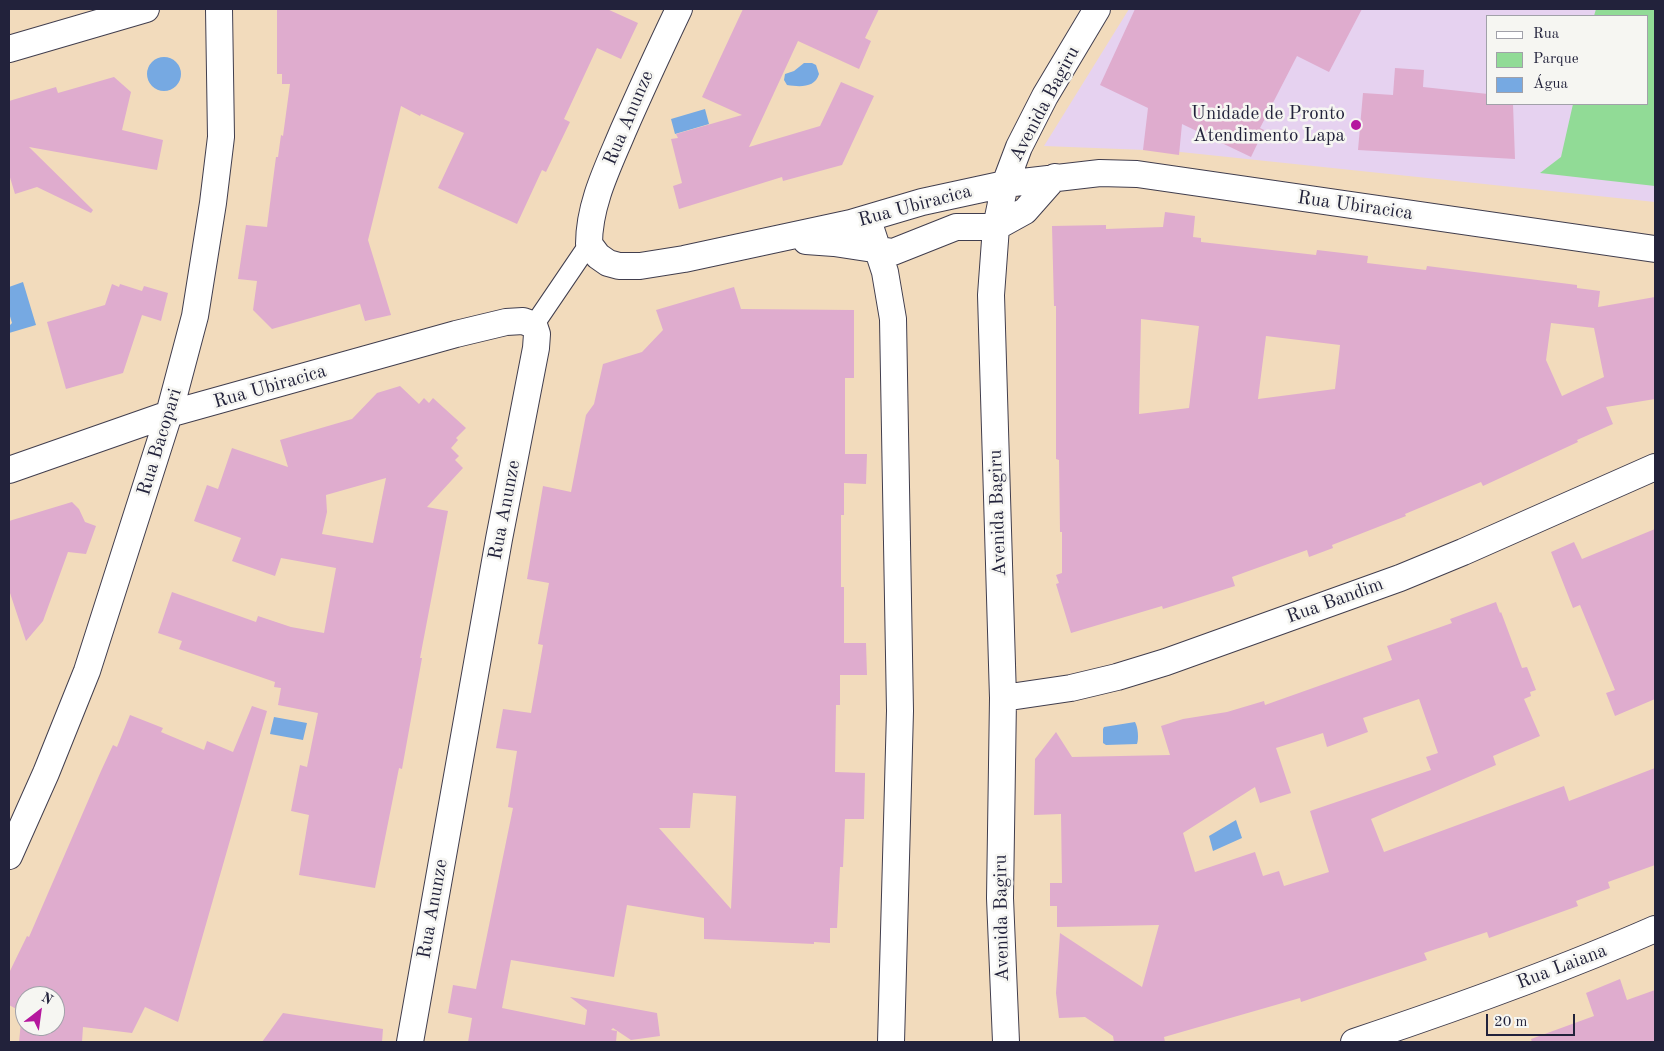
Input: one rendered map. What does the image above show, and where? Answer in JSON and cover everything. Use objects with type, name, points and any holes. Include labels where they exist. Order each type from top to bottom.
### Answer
[{"type":"street","points":[[9,49],[146,9]]},
{"type":"street","name":"Rua Bacopari","points":[[9,856],[46,773],[87,671],[169,414],[195,316],[214,203],[221,137],[219,9]]},
{"type":"street","name":"Rua Anunze","points":[[410,1042],[497,549],[536,348],[537,334],[534,325],[589,244],[591,217],[607,168],[647,76],[679,9]]},
{"type":"street","name":"Avenida Bagiru","points":[[1006,1042],[1000,898],[1003,698],[991,295],[996,227],[1005,184],[1019,147],[1045,96],[1097,9]]},
{"type":"street","name":"Rua Ubiracica","points":[[589,244],[598,256],[608,263],[619,266],[640,266],[684,259],[868,220],[922,202],[1005,184],[1100,173],[1137,174],[1655,249]]},
{"type":"street","name":"Rua Ubiracica","points":[[776,240],[834,243],[893,252],[956,227],[996,227],[1025,211],[1055,177]]},
{"type":"street","points":[[868,220],[885,272],[893,319],[900,711],[891,1042]]},
{"type":"street","name":"Rua Ubiracica","points":[[9,470],[169,414],[506,322],[523,321],[534,325]]},
{"type":"street","name":"Rua Bandim","points":[[1003,698],[1071,688],[1117,677],[1175,659],[1400,578],[1655,467]]},
{"type":"street","name":"Rua Laiana","points":[[1354,1042],[1472,1002],[1604,952],[1655,929]]},
{"type":"shaded area","name":"Unidade de Pronto Atendimento Lapa","points":[[1129,9],[1655,9],[1655,202],[1171,151],[1044,146]]},
{"type":"green space","points":[[1596,9],[1655,9],[1655,186],[1540,173],[1561,157],[1573,105],[1649,105],[1649,15],[1594,15]]},
{"type":"water","points":[[164,57],[176,62],[181,74],[176,86],[164,91],[152,86],[147,74],[152,62]]},
{"type":"water","points":[[804,63],[816,65],[819,74],[817,79],[806,86],[787,85],[784,80],[785,74],[794,71]]},
{"type":"water","points":[[705,109],[709,124],[675,134],[671,119]]},
{"type":"water","points":[[23,282],[36,325],[9,333],[9,326],[12,323],[9,313],[9,287]]},
{"type":"water","points":[[274,717],[307,723],[303,740],[270,734]]},
{"type":"water","points":[[1135,722],[1138,733],[1137,744],[1106,745],[1103,743],[1104,727]]},
{"type":"water","points":[[1236,820],[1242,838],[1213,851],[1209,836]]},
{"type":"building","points":[[277,9],[607,9],[638,23],[621,59],[597,48],[564,119],[570,122],[546,172],[542,170],[517,224],[438,188],[464,133],[421,114],[420,116],[401,106],[368,240],[391,315],[365,321],[360,304],[272,329],[253,310],[257,281],[238,279],[246,225],[267,227],[276,157],[278,157],[281,135],[283,136],[290,84],[282,84],[282,74],[277,74]]},
{"type":"building","points":[[743,9],[879,9],[865,38],[871,41],[859,69],[798,41],[749,147],[820,126],[841,82],[874,96],[842,165],[783,181],[782,177],[679,209],[673,186],[682,183],[671,139],[678,138],[676,134],[742,115],[702,97]]},
{"type":"building","points":[[1135,9],[1362,9],[1329,72],[1297,56],[1260,128],[1264,130],[1251,157],[1182,124],[1179,155],[1143,150],[1148,108],[1100,85]]},
{"type":"building","points":[[1395,68],[1424,70],[1423,87],[1486,94],[1486,105],[1513,105],[1515,159],[1358,150],[1363,93],[1393,95]]},
{"type":"building","points":[[114,77],[131,92],[122,130],[163,140],[157,170],[29,147],[93,210],[91,213],[37,187],[15,194],[9,174],[9,101],[56,87],[58,93]]},
{"type":"building","points":[[1165,212],[1195,216],[1193,237],[1201,238],[1201,242],[1316,255],[1317,250],[1368,256],[1367,263],[1426,270],[1427,266],[1577,285],[1577,288],[1600,291],[1598,307],[1655,297],[1655,399],[1606,407],[1613,424],[1483,486],[1481,482],[1405,514],[1406,516],[1332,545],[1333,548],[1309,557],[1307,550],[1232,577],[1235,586],[1163,609],[1162,606],[1071,633],[1056,584],[1059,583],[1056,575],[1062,573],[1062,532],[1060,532],[1059,460],[1056,459],[1056,306],[1054,306],[1052,226],[1106,225],[1106,229],[1163,227]],"holes":[[[1141,319],[1199,326],[1189,408],[1139,414]],[[1551,323],[1594,328],[1604,377],[1562,396],[1546,360]],[[1266,336],[1340,345],[1335,389],[1258,399]]]},
{"type":"building","points":[[112,284],[119,287],[120,284],[142,291],[144,286],[168,293],[161,321],[142,315],[123,373],[66,389],[47,322],[105,305]]},
{"type":"building","points":[[734,287],[741,309],[854,310],[854,378],[845,378],[845,454],[867,454],[866,484],[844,483],[844,515],[841,515],[841,587],[844,587],[844,643],[866,643],[867,675],[840,675],[840,705],[836,705],[835,772],[865,773],[864,819],[845,819],[843,867],[840,867],[837,928],[830,928],[830,943],[814,942],[814,944],[704,939],[704,918],[627,905],[614,977],[511,960],[502,1008],[585,1025],[587,1010],[570,997],[657,1013],[660,1036],[631,1040],[613,1028],[611,1030],[617,1031],[616,1042],[468,1042],[472,1018],[448,1013],[453,985],[476,989],[513,808],[508,807],[517,751],[496,748],[503,709],[531,713],[543,645],[538,644],[549,583],[527,579],[543,486],[571,492],[586,415],[594,404],[603,364],[642,352],[663,330],[656,310]],"holes":[[[693,793],[736,796],[731,909],[659,828],[690,828]]]},
{"type":"building","points":[[400,386],[419,404],[424,398],[429,403],[433,398],[466,428],[456,438],[458,440],[451,448],[459,456],[455,460],[463,468],[427,507],[448,511],[420,658],[422,658],[402,769],[399,768],[375,888],[299,875],[309,815],[291,811],[300,765],[307,767],[318,713],[278,705],[281,688],[274,687],[275,682],[179,649],[182,641],[158,633],[172,592],[256,622],[258,616],[291,627],[324,633],[336,568],[281,558],[275,576],[232,561],[241,538],[194,521],[207,485],[218,489],[232,448],[288,467],[280,440],[352,419],[377,393]],"holes":[[[386,478],[373,543],[322,534],[327,512],[326,495]]]},
{"type":"building","points":[[72,502],[79,509],[85,522],[96,526],[86,554],[68,552],[43,621],[26,641],[9,590],[9,521]]},
{"type":"building","points":[[1655,529],[1655,699],[1615,716],[1606,693],[1615,690],[1580,605],[1573,608],[1551,552],[1574,542],[1582,559]]},
{"type":"building","points":[[1496,602],[1522,668],[1527,667],[1536,690],[1530,692],[1531,696],[1524,699],[1540,736],[1493,756],[1496,765],[1371,819],[1384,852],[1564,786],[1569,801],[1655,768],[1655,865],[1608,882],[1610,888],[1576,901],[1578,906],[1489,938],[1487,932],[1424,953],[1427,960],[1301,1002],[1300,998],[1164,1037],[1165,1042],[1114,1042],[1113,1036],[1085,1017],[1059,1018],[1056,993],[1060,933],[1142,987],[1159,925],[1057,927],[1057,906],[1050,906],[1050,883],[1062,883],[1061,814],[1034,815],[1035,759],[1056,732],[1072,757],[1170,755],[1161,726],[1183,719],[1227,712],[1264,701],[1265,705],[1392,660],[1387,646],[1452,623],[1450,619]],"holes":[[[1419,699],[1438,753],[1426,757],[1431,770],[1310,811],[1329,872],[1284,886],[1279,871],[1263,876],[1255,852],[1195,872],[1183,833],[1255,787],[1260,803],[1291,793],[1276,748],[1323,733],[1327,747],[1368,732],[1363,718]]]},
{"type":"building","points":[[252,706],[267,711],[178,1022],[145,1007],[132,1033],[83,1027],[82,1042],[19,1042],[20,1036],[65,1036],[65,986],[15,986],[15,1008],[9,1005],[9,973],[27,936],[29,937],[101,771],[113,745],[117,747],[130,715],[163,728],[161,732],[204,750],[207,741],[233,752]]},
{"type":"building","points":[[1620,979],[1627,1000],[1655,990],[1655,1042],[1532,1042],[1531,1039],[1594,1016],[1586,993]]},
{"type":"building","points":[[283,1013],[383,1029],[382,1042],[262,1042]]},
{"type":"place","name":"Unidade de Pronto Atendimento Lapa","points":[[1356,125]]}]
